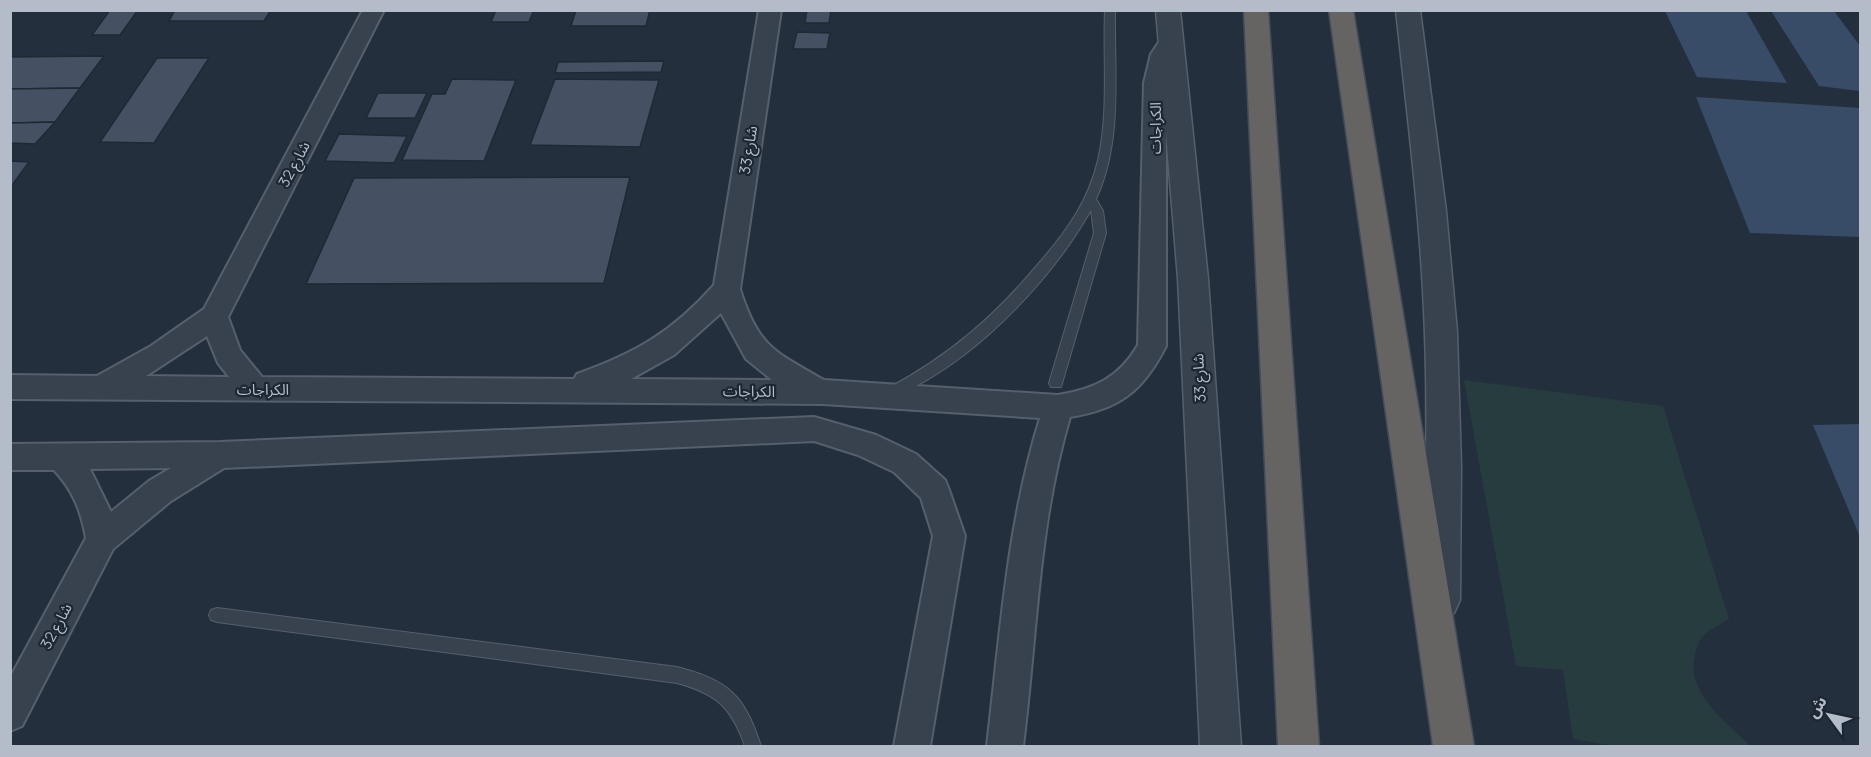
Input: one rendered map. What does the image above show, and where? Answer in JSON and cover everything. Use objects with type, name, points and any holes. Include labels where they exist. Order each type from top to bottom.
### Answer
[{"type":"highway","points":[[1256,10],[1299,747]]},
{"type":"highway","points":[[1341,10],[1454,747]]},
{"type":"street","name":"شارع 32","points":[[99,388],[161,354],[214,317],[374,10]]},
{"type":"street","name":"شارع 33","points":[[770,10],[727,289],[735,321],[755,351],[785,375],[823,392]]},
{"type":"street","points":[[1408,10],[1428,176],[1441,332],[1444,517],[1439,647]]},
{"type":"street","name":"شارع 33","points":[[1169,26],[1193,279],[1221,747]]},
{"type":"street","name":"الكراجات","points":[[10,387],[555,388],[887,395],[1057,395],[1095,401],[1121,388],[1141,369],[1152,346],[1155,83],[1169,26]]},
{"type":"street","points":[[555,388],[591,381],[656,353],[685,333],[708,312],[727,289]]},
{"type":"street","points":[[214,317],[228,355],[255,389]]},
{"type":"street","points":[[1005,747],[1034,491],[1057,395]]},
{"type":"street","points":[[10,457],[220,455],[814,429],[865,444],[905,463],[934,490],[949,536],[912,747]]},
{"type":"street","name":"شارع 32","points":[[10,714],[102,539],[160,491],[220,455]]},
{"type":"street","points":[[60,457],[77,473],[90,492],[98,514],[102,539]]},
{"type":"lane","points":[[887,395],[943,364],[990,328],[1067,239],[1091,200],[1104,160],[1106,141],[1110,10]]},
{"type":"lane","points":[[1057,395],[1100,233],[1097,211],[1091,200]]},
{"type":"lane","points":[[217,615],[677,675],[705,682],[729,698],[746,722],[753,747]]},
{"type":"green space","points":[[1464,380],[1663,406],[1729,619],[1703,636],[1697,646],[1694,669],[1696,682],[1710,706],[1750,746],[1615,746],[1573,739],[1563,670],[1516,666]]},
{"type":"water","points":[[1665,11],[1746,11],[1787,83],[1697,77]]},
{"type":"water","points":[[1771,11],[1834,11],[1860,46],[1860,91],[1819,86]]},
{"type":"water","points":[[1696,97],[1860,108],[1860,237],[1750,233]]},
{"type":"water","points":[[1860,424],[1860,537],[1813,425]]},
{"type":"building","points":[[110,10],[138,10],[120,35],[92,35]]},
{"type":"building","points":[[175,10],[271,10],[264,21],[169,21]]},
{"type":"building","points":[[496,10],[534,10],[529,22],[491,22]]},
{"type":"building","points":[[576,10],[650,10],[646,26],[571,26]]},
{"type":"building","points":[[807,10],[831,10],[829,23],[805,23]]},
{"type":"building","points":[[797,32],[830,33],[827,49],[793,49]]},
{"type":"building","points":[[104,56],[80,88],[10,89],[10,57]]},
{"type":"building","points":[[157,58],[209,58],[154,143],[100,142]]},
{"type":"building","points":[[664,61],[661,72],[555,73],[558,62]]},
{"type":"building","points":[[452,79],[516,80],[484,161],[402,160],[432,94],[445,94]]},
{"type":"building","points":[[555,79],[659,80],[640,147],[530,145]]},
{"type":"building","points":[[80,88],[55,122],[10,123],[10,89]]},
{"type":"building","points":[[378,93],[427,93],[415,118],[366,118]]},
{"type":"building","points":[[55,122],[35,144],[10,143],[10,123]]},
{"type":"building","points":[[339,134],[407,136],[394,163],[325,161]]},
{"type":"building","points":[[10,161],[29,162],[10,188]]},
{"type":"building","points":[[630,177],[604,283],[306,284],[354,178]]}]
